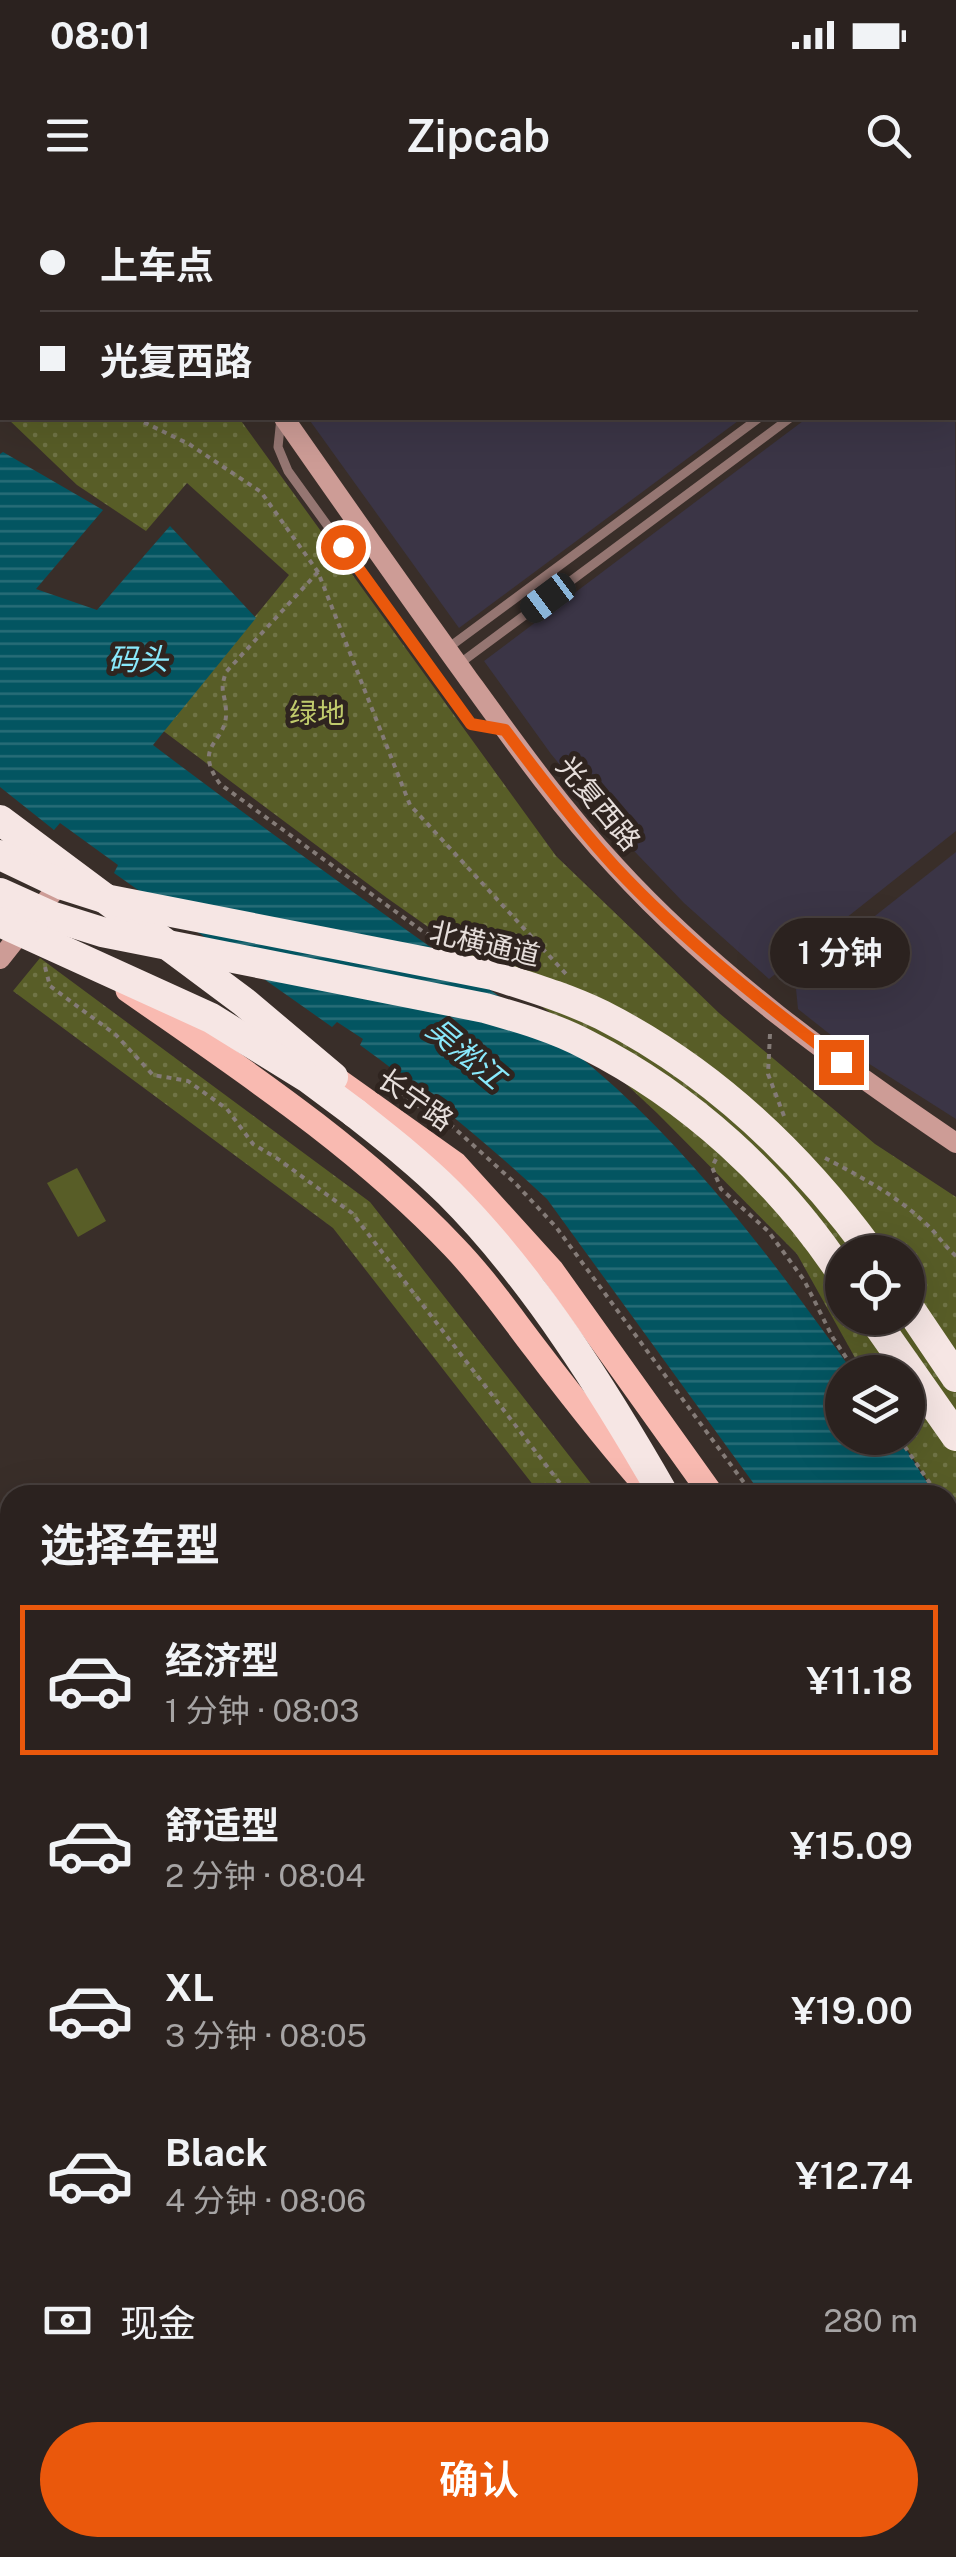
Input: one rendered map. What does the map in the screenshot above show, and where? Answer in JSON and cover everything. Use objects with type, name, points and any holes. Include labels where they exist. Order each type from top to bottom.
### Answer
[{"type":"highway","points":[[0,820],[244,1002],[332,1077]]},
{"type":"highway","name":"北横通道","points":[[0,855],[110,900],[493,975],[600,1014],[681,1063],[750,1118],[808,1173],[858,1235]]},
{"type":"highway","points":[[0,895],[102,932],[485,1008],[536,1023],[585,1044],[662,1090],[728,1142],[784,1196],[825,1248]]},
{"type":"highway","points":[[15,922],[211,1018],[308,1078],[400,1148],[450,1194],[498,1247],[552,1318],[658,1485]]},
{"type":"highway","points":[[925,1331],[956,1377]]},
{"type":"highway","points":[[885,1335],[956,1436]]},
{"type":"main road","name":"长宁路","points":[[0,840],[58,886],[455,1164],[552,1272],[705,1485]]},
{"type":"main road","points":[[0,895],[15,922],[301,1112],[384,1181],[455,1248],[645,1485]]},
{"type":"street","name":"光复西路","points":[[283,420],[505,730],[561,805],[618,870],[682,933],[771,1009],[956,1143]]},
{"type":"street","points":[[0,959],[15,922],[58,886]]},
{"type":"lane","points":[[282,420],[278,447],[288,470],[383,602],[471,724],[505,730]]},
{"type":"lane","points":[[452,657],[756,420]]},
{"type":"lane","points":[[452,657],[787,420]]},
{"type":"lane","points":[[383,602],[402,588]]},
{"type":"path","points":[[139,420],[189,444],[261,492],[318,572],[410,805],[570,978]]},
{"type":"path","points":[[318,572],[226,672],[220,689],[226,711],[224,725],[215,739],[208,767],[220,784],[424,933],[447,942]]},
{"type":"path","points":[[543,966],[557,966]]},
{"type":"path","points":[[45,967],[50,986],[116,1036],[153,1075],[188,1082],[227,1109],[253,1144],[352,1213],[561,1485]]},
{"type":"path","points":[[771,1009],[768,1074],[787,1122]]},
{"type":"path","points":[[824,1165],[812,1151],[908,1208],[956,1256]]},
{"type":"path","points":[[717,1156],[712,1166],[721,1189],[768,1231],[804,1280],[844,1355]]},
{"type":"path","points":[[911,1455],[931,1485]]},
{"type":"shaded area","points":[[309,420],[739,420],[459,628]]},
{"type":"shaded area","points":[[804,420],[955,420],[956,831],[769,979],[684,903],[615,831],[551,754],[484,661]]},
{"type":"shaded area","points":[[956,852],[956,1119],[860,1058],[798,1009],[796,989],[809,968]]},
{"type":"green space","name":"绿地","points":[[9,420],[240,420],[556,856],[719,1013],[875,1144],[956,1197],[956,1485],[931,1485],[911,1455],[925,1455],[925,1355],[853,1355],[842,1335],[925,1335],[925,1235],[825,1235],[825,1304],[797,1254],[657,1113],[548,1011],[387,898],[162,730],[289,575],[187,483],[146,531],[77,485]]},
{"type":"green space","points":[[40,958],[370,1202],[592,1485],[533,1485],[333,1228],[13,991]]},
{"type":"green space","points":[[77,1168],[106,1221],[78,1237],[47,1183]]},
{"type":"water","points":[[3,452],[103,510],[36,589],[97,610],[170,526],[256,618],[153,745],[548,1032],[650,1120],[742,1224],[841,1355],[825,1355],[825,1455],[910,1455],[929,1485],[755,1485],[547,1199],[456,1119],[360,1045],[363,1039],[337,1022],[332,1027],[114,873],[118,865],[60,823],[54,830],[0,787]]},
{"type":"route","points":[[343,547],[471,724],[505,730],[561,805],[637,889],[771,1009],[841,1062]]},
{"type":"water label","name":"码头","points":[[138,659]]},
{"type":"water label","name":"吴淞江","points":[[466,1053]]}]
